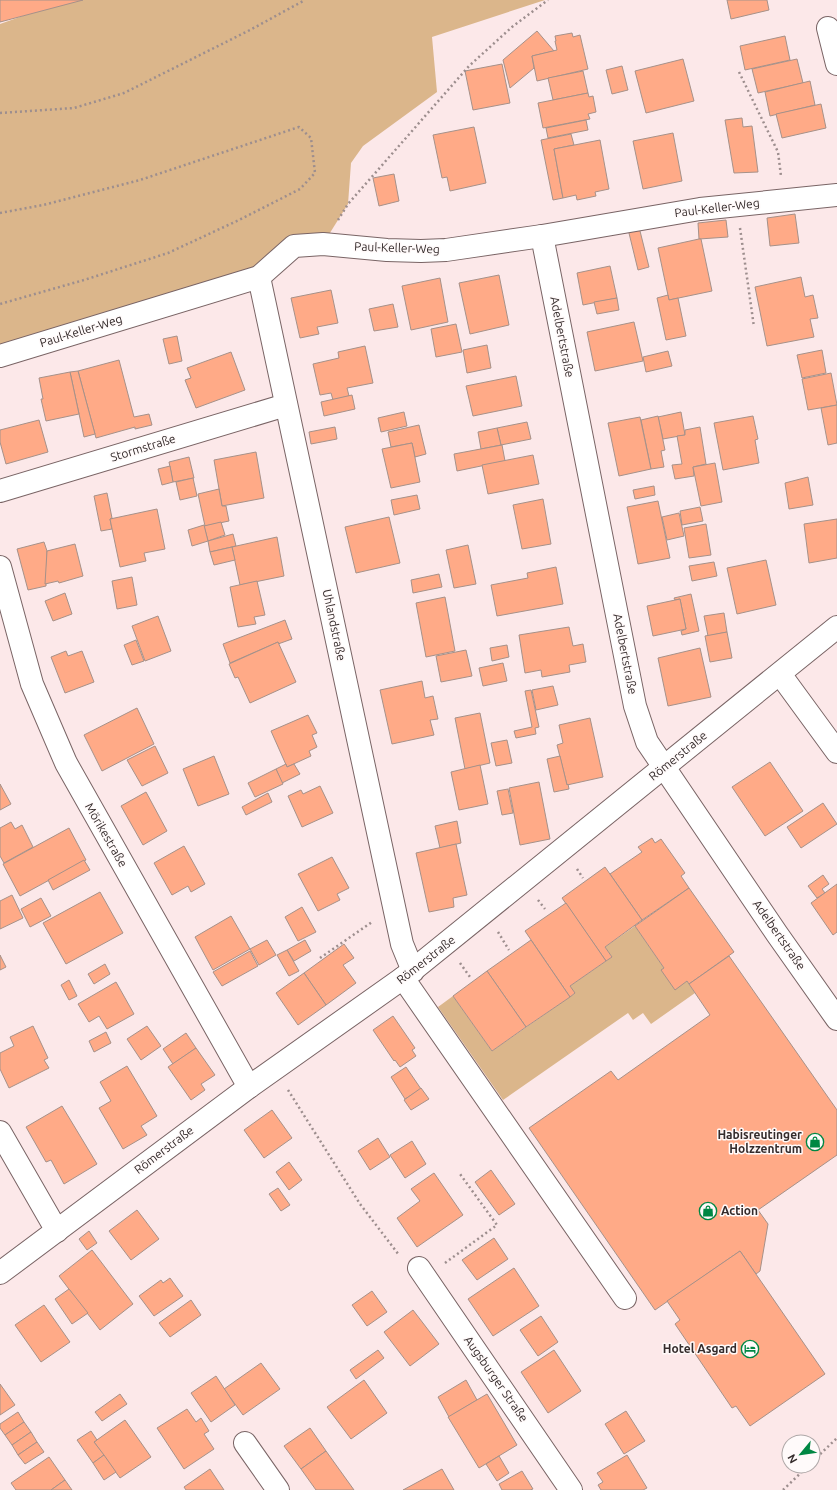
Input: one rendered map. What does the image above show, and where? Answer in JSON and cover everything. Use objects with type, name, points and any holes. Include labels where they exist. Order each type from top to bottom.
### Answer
[{"type":"street","points":[[828,28],[837,64]]},
{"type":"street","name":"Paul-Keller-Weg","points":[[0,356],[259,277],[294,246],[322,244],[387,250],[446,250],[542,236],[700,209],[837,195]]},
{"type":"street","name":"Adelbertstraße","points":[[542,236],[635,706],[647,742],[777,934],[837,1019]]},
{"type":"street","name":"Uhlandstraße","points":[[259,277],[408,975],[625,1298]]},
{"type":"street","name":"Stormstraße","points":[[0,492],[286,405]]},
{"type":"street","name":"Mörikestraße","points":[[0,567],[32,684],[66,763],[249,1087]]},
{"type":"street","name":"Römerstraße","points":[[0,1273],[249,1087],[408,975],[837,627]]},
{"type":"street","points":[[780,674],[837,752]]},
{"type":"street","points":[[0,1132],[57,1231]]},
{"type":"street","name":"Augsburger Straße","points":[[422,1273],[571,1490]]},
{"type":"street","points":[[245,1443],[278,1490]]},
{"type":"path","points":[[0,113],[74,108],[124,93],[250,30],[305,0]]},
{"type":"path","points":[[322,244],[348,204],[464,71],[512,27],[548,0]]},
{"type":"path","points":[[739,72],[778,152],[784,200]]},
{"type":"path","points":[[0,213],[140,180],[299,127],[310,138],[315,173],[300,189],[239,220],[168,253],[84,280],[0,304]]},
{"type":"path","points":[[736,205],[754,327]]},
{"type":"path","points":[[320,958],[394,907]]},
{"type":"path","points":[[274,1069],[360,1204],[407,1266],[422,1273],[497,1225],[460,1174]]},
{"type":"path","points":[[821,1453],[837,1438]]},
{"type":"path","points":[[783,1490],[800,1474]]},
{"type":"shaded area","points":[[68,0],[545,0],[432,37],[437,92],[363,146],[351,163],[348,204],[323,244],[294,246],[259,277],[0,356],[0,24]]},
{"type":"shaded area","points":[[635,926],[664,968],[662,970],[675,989],[687,981],[695,993],[651,1024],[643,1013],[633,1020],[628,1013],[503,1100],[438,1007],[453,996],[492,1051],[574,994],[570,986],[612,957],[605,947]]},
{"type":"building","points":[[0,0],[83,0],[0,22]]},
{"type":"building","points":[[727,0],[767,0],[769,10],[731,19]]},
{"type":"building","points":[[537,31],[554,51],[532,56],[534,68],[510,88],[503,60]]},
{"type":"building","points":[[572,33],[573,37],[580,35],[588,69],[537,81],[532,56],[557,50],[555,36]]},
{"type":"building","points":[[785,36],[790,60],[745,70],[740,46]]},
{"type":"building","points":[[683,59],[694,101],[646,113],[635,71]]},
{"type":"building","points":[[797,59],[803,83],[758,93],[752,69]]},
{"type":"building","points":[[502,64],[510,103],[473,110],[465,71]]},
{"type":"building","points":[[622,66],[628,90],[612,94],[606,70]]},
{"type":"building","points":[[583,71],[588,93],[553,100],[548,78]]},
{"type":"building","points":[[810,81],[815,105],[770,116],[765,92]]},
{"type":"building","points":[[588,93],[589,97],[593,96],[596,112],[588,114],[590,119],[543,128],[538,103]]},
{"type":"building","points":[[821,104],[826,128],[782,138],[776,114]]},
{"type":"building","points":[[742,118],[743,127],[752,126],[758,172],[734,173],[725,120]]},
{"type":"building","points":[[586,120],[588,130],[548,138],[546,128]]},
{"type":"building","points":[[474,127],[486,183],[450,191],[447,177],[442,178],[433,135]]},
{"type":"building","points":[[673,133],[682,181],[643,189],[633,141]]},
{"type":"building","points":[[571,134],[574,145],[554,149],[563,198],[553,200],[541,140]]},
{"type":"building","points":[[600,140],[609,189],[595,192],[596,196],[577,200],[576,195],[563,198],[554,149]]},
{"type":"building","points":[[394,174],[399,201],[379,206],[373,178]]},
{"type":"building","points":[[795,214],[799,243],[770,246],[767,218]]},
{"type":"building","points":[[726,220],[728,237],[699,239],[698,223]]},
{"type":"building","points":[[639,227],[649,267],[638,270],[628,229]]},
{"type":"building","points":[[701,239],[712,291],[669,300],[658,248]]},
{"type":"building","points":[[610,266],[617,298],[583,305],[577,273]]},
{"type":"building","points":[[499,275],[509,325],[470,334],[459,283]]},
{"type":"building","points":[[801,277],[805,297],[813,295],[818,318],[810,319],[814,337],[767,346],[755,287]]},
{"type":"building","points":[[440,278],[448,322],[411,330],[402,286]]},
{"type":"building","points":[[331,290],[338,323],[317,327],[319,334],[300,338],[291,298]]},
{"type":"building","points":[[668,295],[669,300],[678,298],[686,336],[666,340],[657,298]]},
{"type":"building","points":[[617,298],[619,310],[597,314],[594,302]]},
{"type":"building","points":[[393,304],[398,327],[374,331],[369,309]]},
{"type":"building","points":[[634,322],[643,361],[595,371],[587,332]]},
{"type":"building","points":[[456,324],[462,352],[436,357],[431,329]]},
{"type":"building","points":[[177,336],[182,361],[169,364],[163,339]]},
{"type":"building","points":[[487,345],[491,368],[467,373],[463,350]]},
{"type":"building","points":[[365,346],[373,383],[347,388],[349,396],[333,400],[331,393],[320,395],[313,364],[339,358],[338,352]]},
{"type":"building","points":[[822,350],[826,373],[802,378],[797,355]]},
{"type":"building","points":[[668,351],[672,366],[646,372],[643,357]]},
{"type":"building","points":[[231,352],[245,390],[196,408],[185,380],[191,378],[187,368]]},
{"type":"building","points":[[119,360],[134,417],[149,414],[152,425],[135,429],[135,427],[96,438],[78,371]]},
{"type":"building","points":[[78,371],[95,434],[84,437],[70,372]]},
{"type":"building","points":[[70,372],[79,414],[46,421],[41,399],[43,399],[39,378]]},
{"type":"building","points":[[831,373],[837,405],[808,410],[802,379]]},
{"type":"building","points":[[516,376],[522,406],[473,416],[466,386]]},
{"type":"building","points":[[352,395],[355,409],[324,416],[321,402]]},
{"type":"building","points":[[837,405],[837,443],[828,445],[821,408]]},
{"type":"building","points":[[404,412],[407,426],[381,432],[378,418]]},
{"type":"building","points":[[681,412],[685,435],[663,439],[658,417]]},
{"type":"building","points":[[658,416],[665,450],[661,451],[664,467],[651,469],[641,420]]},
{"type":"building","points":[[753,416],[758,439],[755,440],[759,463],[723,470],[714,423]]},
{"type":"building","points":[[640,417],[651,469],[619,476],[608,423]]},
{"type":"building","points":[[39,420],[48,452],[6,464],[0,442],[0,430]]},
{"type":"building","points":[[527,422],[531,439],[501,445],[497,428]]},
{"type":"building","points":[[419,425],[426,454],[415,457],[412,443],[391,447],[388,432]]},
{"type":"building","points":[[335,427],[337,439],[311,444],[309,432]]},
{"type":"building","points":[[700,427],[706,464],[693,467],[694,476],[675,479],[672,465],[682,464],[677,436],[685,435],[685,430]]},
{"type":"building","points":[[497,428],[501,445],[481,449],[478,432]]},
{"type":"building","points":[[412,443],[420,482],[391,488],[382,449]]},
{"type":"building","points":[[502,445],[505,461],[457,471],[454,454]]},
{"type":"building","points":[[256,452],[264,498],[222,506],[214,460]]},
{"type":"building","points":[[533,455],[539,484],[488,494],[482,465]]},
{"type":"building","points":[[189,457],[194,478],[173,482],[169,462]]},
{"type":"building","points":[[715,463],[722,502],[701,506],[693,467]]},
{"type":"building","points":[[170,466],[173,482],[162,485],[158,469]]},
{"type":"building","points":[[808,477],[813,505],[789,509],[785,483]]},
{"type":"building","points":[[193,478],[197,496],[180,500],[176,482]]},
{"type":"building","points":[[654,486],[655,495],[635,499],[633,490]]},
{"type":"building","points":[[219,489],[222,506],[226,506],[229,521],[205,526],[198,494]]},
{"type":"building","points":[[107,493],[112,518],[110,519],[112,529],[101,531],[94,496]]},
{"type":"building","points":[[417,495],[420,509],[394,515],[391,500]]},
{"type":"building","points":[[543,499],[551,544],[522,549],[513,505]]},
{"type":"building","points":[[658,501],[670,558],[638,564],[627,507]]},
{"type":"building","points":[[700,507],[703,521],[682,525],[680,511]]},
{"type":"building","points":[[157,509],[165,549],[144,553],[146,561],[120,567],[110,519]]},
{"type":"building","points":[[679,513],[684,536],[667,540],[662,517]]},
{"type":"building","points":[[389,517],[400,563],[356,573],[345,527]]},
{"type":"building","points":[[837,519],[837,558],[809,563],[804,524]]},
{"type":"building","points":[[221,522],[225,535],[208,541],[204,526]]},
{"type":"building","points":[[706,524],[711,555],[689,558],[684,528]]},
{"type":"building","points":[[204,525],[208,541],[192,546],[188,530]]},
{"type":"building","points":[[233,534],[236,546],[210,552],[208,541]]},
{"type":"building","points":[[277,537],[284,576],[240,585],[232,547]]},
{"type":"building","points":[[44,542],[47,551],[46,586],[28,590],[17,549]]},
{"type":"building","points":[[75,544],[83,576],[59,583],[58,581],[45,584],[47,551]]},
{"type":"building","points":[[468,545],[476,584],[454,588],[446,550]]},
{"type":"building","points":[[232,547],[235,560],[214,565],[210,552]]},
{"type":"building","points":[[766,560],[776,605],[737,614],[727,568]]},
{"type":"building","points":[[714,562],[717,576],[692,581],[689,566]]},
{"type":"building","points":[[556,567],[563,604],[497,616],[491,585],[528,578],[527,573]]},
{"type":"building","points":[[439,574],[442,587],[413,593],[411,580]]},
{"type":"building","points":[[132,577],[137,605],[117,609],[112,581]]},
{"type":"building","points":[[257,581],[265,615],[254,617],[256,624],[238,627],[230,587]]},
{"type":"building","points":[[65,593],[72,614],[53,621],[45,601]]},
{"type":"building","points":[[691,594],[699,631],[682,635],[681,631],[686,629],[680,599],[675,600],[674,598]]},
{"type":"building","points":[[445,597],[455,651],[426,657],[416,603]]},
{"type":"building","points":[[680,599],[686,629],[653,636],[647,606]]},
{"type":"building","points":[[724,613],[727,632],[708,636],[704,616]]},
{"type":"building","points":[[158,616],[171,651],[145,661],[132,626]]},
{"type":"building","points":[[285,620],[292,639],[278,644],[278,642],[230,663],[223,644]]},
{"type":"building","points":[[569,627],[573,646],[583,644],[586,662],[569,665],[570,672],[542,677],[541,670],[525,673],[519,635]]},
{"type":"building","points":[[727,632],[732,658],[710,662],[705,636]]},
{"type":"building","points":[[136,640],[144,661],[132,665],[124,645]]},
{"type":"building","points":[[278,642],[296,682],[250,703],[238,677],[235,678],[229,664]]},
{"type":"building","points":[[507,645],[509,657],[492,661],[490,648]]},
{"type":"building","points":[[700,648],[711,697],[668,706],[658,658]]},
{"type":"building","points":[[466,650],[472,676],[441,682],[436,656]]},
{"type":"building","points":[[66,651],[68,656],[82,651],[94,682],[65,693],[51,657]]},
{"type":"building","points":[[503,663],[507,681],[483,686],[479,668]]},
{"type":"building","points":[[422,681],[425,698],[433,696],[438,719],[430,720],[434,735],[392,744],[380,690]]},
{"type":"building","points":[[553,686],[558,705],[536,710],[532,690]]},
{"type":"building","points":[[531,690],[539,727],[535,728],[536,734],[516,738],[514,731],[532,727],[525,691]]},
{"type":"building","points":[[137,708],[154,744],[102,771],[84,735]]},
{"type":"building","points":[[480,713],[490,763],[465,769],[455,718]]},
{"type":"building","points":[[308,715],[317,733],[312,735],[317,747],[309,751],[311,756],[287,767],[271,731]]},
{"type":"building","points":[[590,718],[603,777],[567,785],[557,745],[563,743],[559,725]]},
{"type":"building","points":[[507,740],[512,763],[496,766],[491,743]]},
{"type":"building","points":[[155,746],[168,773],[142,786],[127,760]]},
{"type":"building","points":[[214,756],[229,794],[198,806],[183,769]]},
{"type":"building","points":[[560,756],[569,789],[554,792],[547,759]]},
{"type":"building","points":[[770,762],[803,811],[765,836],[732,787]]},
{"type":"building","points":[[286,764],[287,767],[294,764],[300,774],[282,783],[276,769]]},
{"type":"building","points":[[480,765],[488,804],[459,810],[451,772]]},
{"type":"building","points":[[276,769],[283,784],[255,797],[248,783]]},
{"type":"building","points":[[539,782],[550,839],[520,845],[509,788]]},
{"type":"building","points":[[0,784],[11,804],[0,810]]},
{"type":"building","points":[[320,786],[333,813],[302,827],[288,796],[301,790],[303,794]]},
{"type":"building","points":[[508,789],[513,813],[502,815],[497,791]]},
{"type":"building","points":[[146,792],[167,831],[143,845],[121,806]]},
{"type":"building","points":[[268,793],[272,802],[246,815],[242,807]]},
{"type":"building","points":[[823,803],[837,824],[801,848],[787,827]]},
{"type":"building","points":[[457,821],[461,843],[440,848],[435,826]]},
{"type":"building","points":[[11,822],[15,829],[22,825],[33,847],[4,863],[0,856],[0,828]]},
{"type":"building","points":[[69,828],[86,860],[20,896],[3,864]]},
{"type":"building","points":[[652,838],[655,843],[661,839],[685,873],[681,876],[689,888],[642,920],[610,874],[642,852],[638,847]]},
{"type":"building","points":[[456,844],[467,895],[453,898],[454,907],[429,912],[416,853]]},
{"type":"building","points":[[184,846],[205,884],[191,892],[188,886],[172,895],[154,863]]},
{"type":"building","points":[[332,857],[349,888],[337,894],[340,900],[318,911],[298,874]]},
{"type":"building","points":[[84,860],[90,870],[53,890],[48,880]]},
{"type":"building","points":[[605,867],[642,920],[605,947],[612,957],[606,961],[562,898]]},
{"type":"building","points":[[823,875],[829,884],[822,889],[825,893],[817,898],[808,886]]},
{"type":"building","points":[[837,884],[837,932],[833,935],[811,903]]},
{"type":"building","points":[[689,888],[734,952],[689,984],[687,981],[675,990],[661,970],[664,968],[635,926]]},
{"type":"building","points":[[100,892],[123,933],[66,964],[43,923]]},
{"type":"building","points":[[12,895],[23,918],[0,929],[0,901]]},
{"type":"building","points":[[41,898],[51,916],[30,927],[21,909]]},
{"type":"building","points":[[566,903],[606,961],[570,986],[575,993],[570,997],[525,931]]},
{"type":"building","points":[[302,907],[316,932],[298,941],[285,917]]},
{"type":"building","points":[[231,916],[250,949],[213,970],[195,937]]},
{"type":"building","points":[[267,940],[276,955],[259,965],[250,949]]},
{"type":"building","points":[[305,940],[311,951],[294,961],[287,950]]},
{"type":"building","points":[[531,940],[570,997],[526,1027],[487,971]]},
{"type":"building","points":[[344,944],[354,958],[343,965],[356,983],[326,1005],[304,973]]},
{"type":"building","points":[[287,950],[299,971],[289,976],[277,955]]},
{"type":"building","points":[[250,951],[258,966],[222,986],[213,972]]},
{"type":"building","points":[[0,955],[6,967],[0,970]]},
{"type":"building","points":[[729,956],[837,1110],[837,1155],[758,1210],[768,1224],[760,1271],[756,1274],[740,1251],[655,1310],[529,1128],[611,1071],[618,1080],[710,1015],[689,984]]},
{"type":"building","points":[[105,964],[110,974],[94,984],[88,974]]},
{"type":"building","points":[[487,971],[526,1027],[492,1051],[453,996]]},
{"type":"building","points":[[304,973],[326,1005],[298,1025],[276,993]]},
{"type":"building","points":[[69,980],[77,996],[69,1000],[61,985]]},
{"type":"building","points":[[116,982],[134,1014],[107,1029],[99,1016],[89,1022],[78,1004]]},
{"type":"building","points":[[393,1016],[415,1048],[412,1050],[416,1056],[400,1067],[395,1060],[394,1061],[373,1030]]},
{"type":"building","points":[[33,1026],[48,1058],[44,1060],[49,1068],[9,1088],[0,1069],[0,1053],[14,1046],[10,1037]]},
{"type":"building","points":[[147,1026],[161,1046],[141,1060],[127,1039]]},
{"type":"building","points":[[106,1032],[111,1043],[94,1052],[89,1041]]},
{"type":"building","points":[[186,1033],[196,1048],[173,1064],[163,1049]]},
{"type":"building","points":[[196,1048],[215,1075],[201,1084],[205,1090],[191,1100],[168,1067]]},
{"type":"building","points":[[127,1066],[157,1116],[141,1126],[147,1135],[123,1149],[99,1108],[111,1101],[100,1082]]},
{"type":"building","points":[[406,1067],[421,1089],[405,1099],[391,1077]]},
{"type":"building","points":[[421,1088],[429,1099],[411,1110],[404,1100]]},
{"type":"building","points":[[62,1106],[97,1164],[64,1184],[51,1160],[46,1162],[26,1127]]},
{"type":"building","points":[[272,1110],[292,1138],[264,1158],[244,1130]]},
{"type":"building","points":[[378,1138],[390,1157],[370,1170],[358,1151]]},
{"type":"building","points":[[412,1141],[426,1164],[405,1178],[390,1155]]},
{"type":"building","points":[[289,1162],[302,1180],[289,1190],[276,1172]]},
{"type":"building","points":[[491,1170],[515,1204],[499,1215],[475,1182]]},
{"type":"building","points":[[434,1173],[463,1215],[417,1247],[397,1218],[420,1201],[411,1189]]},
{"type":"building","points":[[278,1188],[290,1205],[281,1211],[269,1194]]},
{"type":"building","points":[[137,1210],[159,1239],[131,1260],[109,1231]]},
{"type":"building","points":[[89,1231],[97,1243],[87,1250],[79,1239]]},
{"type":"building","points":[[494,1238],[508,1259],[477,1280],[462,1260]]},
{"type":"building","points":[[92,1250],[133,1304],[100,1330],[59,1276]]},
{"type":"building","name":"Hotel Asgard","points":[[740,1251],[825,1374],[750,1426],[736,1406],[732,1408],[675,1324],[680,1320],[667,1301]]},
{"type":"building","points":[[514,1268],[539,1306],[493,1336],[468,1299]]},
{"type":"building","points":[[170,1278],[183,1296],[154,1316],[139,1296],[161,1280],[163,1283]]},
{"type":"building","points":[[69,1289],[88,1313],[72,1324],[55,1299]]},
{"type":"building","points":[[372,1291],[387,1312],[367,1326],[352,1305]]},
{"type":"building","points":[[191,1300],[201,1315],[170,1337],[159,1323]]},
{"type":"building","points":[[44,1305],[70,1342],[41,1362],[15,1325]]},
{"type":"building","points":[[413,1310],[439,1344],[410,1366],[384,1332]]},
{"type":"building","points":[[541,1316],[558,1342],[538,1356],[520,1330]]},
{"type":"building","points":[[378,1350],[384,1358],[356,1379],[350,1370]]},
{"type":"building","points":[[554,1350],[581,1391],[548,1413],[521,1372]]},
{"type":"building","points":[[261,1363],[280,1389],[243,1415],[224,1389]]},
{"type":"building","points":[[216,1376],[235,1405],[211,1422],[191,1393]]},
{"type":"building","points":[[364,1380],[387,1413],[351,1439],[327,1407]]},
{"type":"building","points":[[466,1380],[477,1400],[449,1417],[438,1397]]},
{"type":"building","points":[[0,1384],[15,1405],[0,1415]]},
{"type":"building","points":[[120,1394],[127,1404],[102,1421],[95,1412]]},
{"type":"building","points":[[487,1394],[517,1445],[479,1468],[448,1417]]},
{"type":"building","points":[[187,1409],[196,1422],[201,1418],[209,1431],[204,1434],[214,1449],[184,1469],[157,1428]]},
{"type":"building","points":[[626,1411],[645,1441],[624,1454],[605,1424]]},
{"type":"building","points":[[18,1412],[24,1422],[5,1435],[0,1428],[0,1424]]},
{"type":"building","points":[[125,1420],[151,1457],[120,1478],[94,1442]]},
{"type":"building","points":[[24,1422],[31,1432],[12,1445],[5,1435]]},
{"type":"building","points":[[310,1428],[326,1451],[301,1469],[284,1446]]},
{"type":"building","points":[[91,1431],[97,1440],[94,1442],[104,1455],[93,1463],[77,1440]]},
{"type":"building","points":[[31,1432],[37,1442],[18,1455],[12,1445]]},
{"type":"building","points":[[37,1442],[44,1452],[25,1464],[18,1455]]},
{"type":"building","points":[[326,1451],[354,1490],[316,1490],[301,1469]]},
{"type":"building","points":[[104,1455],[116,1472],[104,1480],[93,1463]]},
{"type":"building","points":[[627,1455],[647,1488],[643,1490],[601,1490],[598,1485],[603,1482],[597,1473]]},
{"type":"building","points":[[499,1456],[509,1473],[497,1481],[486,1464]]},
{"type":"building","points":[[49,1457],[65,1480],[51,1490],[16,1490],[11,1483]]},
{"type":"building","points":[[210,1469],[224,1490],[186,1490],[184,1487]]},
{"type":"building","points":[[442,1469],[454,1490],[403,1490]]},
{"type":"building","points":[[522,1471],[533,1489],[502,1490],[499,1484]]},
{"type":"building","points":[[65,1480],[72,1490],[51,1490]]},
{"type":"place","name":"Habisreutinger Holzzentrum","points":[[815,1142]]},
{"type":"place","name":"Action","points":[[708,1211]]},
{"type":"place","name":"Hotel Asgard","points":[[750,1349]]}]
